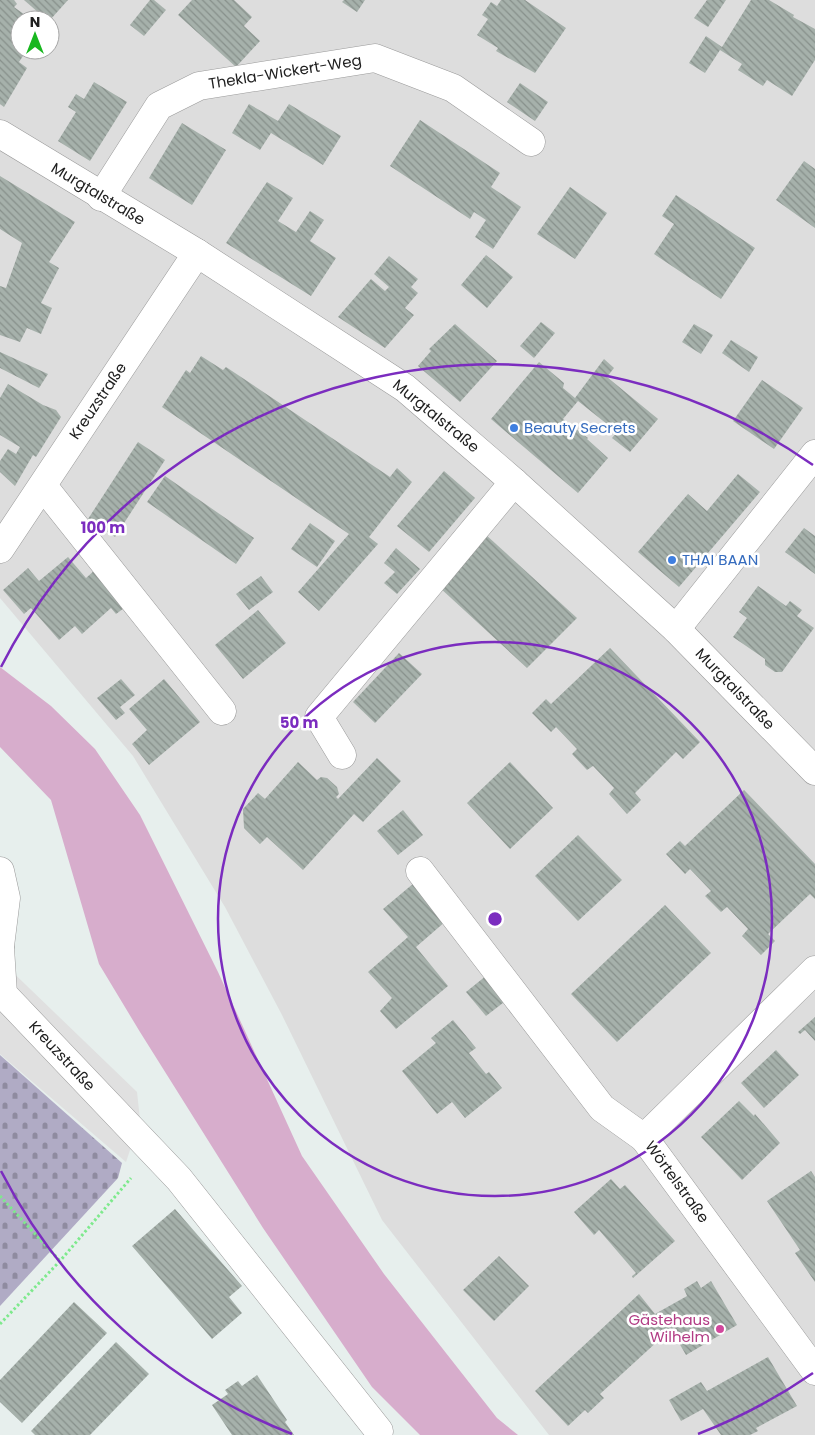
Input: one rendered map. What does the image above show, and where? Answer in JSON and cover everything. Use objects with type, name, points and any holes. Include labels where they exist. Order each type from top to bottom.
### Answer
[{"type":"street","name":"Thekla-Wickert-Weg","points":[[101,197],[159,106],[199,86],[375,58],[453,88],[531,142]]},
{"type":"street","name":"Murgtalstraße","points":[[0,134],[196,253],[405,388],[514,482],[676,629],[815,771]]},
{"type":"street","name":"Kreuzstraße","points":[[0,549],[196,253]]},
{"type":"street","points":[[676,629],[815,454]]},
{"type":"street","points":[[342,755],[319,717],[514,482]]},
{"type":"street","points":[[43,486],[222,711]]},
{"type":"street","points":[[420,871],[602,1108],[644,1138]]},
{"type":"street","name":"Kreuzstraße","points":[[0,872],[6,898],[0,947],[3,994],[179,1179],[379,1431]]},
{"type":"street","name":"Wörtelstraße","points":[[815,970],[644,1138],[815,1371]]},
{"type":"path","points":[[0,1324],[60,1261],[153,1153]]},
{"type":"path","points":[[0,1196],[60,1261]]},
{"type":"shaded area","points":[[0,0],[815,0],[815,1435],[549,1435],[382,1220],[282,1015],[225,907],[133,756],[0,598]]},
{"type":"shaded area","points":[[0,667],[51,706],[95,749],[140,815],[218,972],[302,1156],[384,1274],[497,1418],[518,1435],[420,1435],[372,1387],[263,1228],[99,964],[51,800],[0,747]]},
{"type":"shaded area","points":[[0,960],[137,1092],[140,1120],[126,1162],[0,1054]]},
{"type":"green space","points":[[0,1055],[122,1163],[118,1178],[0,1306]]},
{"type":"building","points":[[0,0],[14,0],[17,4],[14,7],[18,10],[10,10],[10,60],[20,60],[19,62],[27,68],[4,107],[0,104]]},
{"type":"building","points":[[24,0],[68,0],[59,10],[36,10]]},
{"type":"building","points":[[150,0],[154,0],[166,10],[144,36],[130,25]]},
{"type":"building","points":[[192,0],[234,0],[252,17],[244,26],[260,41],[236,67],[178,15]]},
{"type":"building","points":[[344,0],[365,0],[357,12],[342,2]]},
{"type":"building","points":[[501,0],[525,0],[566,28],[535,73],[496,51],[498,48],[477,35],[488,19],[482,15],[491,2],[497,6]]},
{"type":"building","points":[[707,0],[726,0],[708,27],[694,18]]},
{"type":"building","points":[[751,0],[769,0],[794,15],[793,17],[815,29],[815,60],[792,96],[767,80],[763,86],[738,70],[742,64],[720,50],[705,73],[689,63],[706,36],[722,47]]},
{"type":"building","points":[[94,82],[127,102],[90,161],[58,141],[76,112],[68,107],[76,94],[84,99]]},
{"type":"building","points":[[520,83],[548,102],[535,121],[507,102]]},
{"type":"building","points":[[249,104],[278,121],[289,104],[341,136],[323,165],[271,133],[260,150],[232,133]]},
{"type":"building","points":[[420,120],[500,173],[491,187],[521,207],[493,249],[475,237],[486,220],[474,212],[470,219],[390,166]]},
{"type":"building","points":[[182,123],[226,150],[192,205],[149,178]]},
{"type":"building","points":[[804,161],[815,169],[815,228],[776,200]]},
{"type":"building","points":[[0,176],[75,222],[49,262],[59,268],[41,303],[52,308],[41,334],[27,328],[20,342],[0,335],[0,286],[6,288],[22,243],[0,229]]},
{"type":"building","points":[[267,182],[293,198],[278,221],[296,232],[310,211],[324,220],[310,241],[336,258],[311,296],[226,243]]},
{"type":"building","points":[[570,187],[607,213],[575,259],[537,234]]},
{"type":"building","points":[[676,195],[755,248],[721,299],[654,254],[674,224],[662,216]]},
{"type":"building","points":[[486,255],[513,277],[487,308],[461,285]]},
{"type":"building","points":[[389,256],[418,279],[411,287],[418,293],[405,308],[414,315],[385,348],[338,317],[371,279],[385,291],[389,287],[374,274]]},
{"type":"building","points":[[541,322],[555,333],[534,358],[520,346]]},
{"type":"building","points":[[455,324],[497,361],[460,402],[418,366],[431,351],[429,349]]},
{"type":"building","points":[[694,324],[713,335],[701,354],[682,342]]},
{"type":"building","points":[[731,340],[758,357],[749,372],[722,353]]},
{"type":"building","points":[[0,352],[48,374],[39,388],[0,368]]},
{"type":"building","points":[[201,356],[223,370],[226,367],[390,477],[397,468],[412,482],[369,537],[378,544],[319,611],[298,592],[349,534],[162,407],[186,370],[190,373]]},
{"type":"building","points":[[604,359],[614,368],[607,377],[658,419],[630,452],[612,438],[617,432],[578,401],[563,419],[588,438],[608,458],[578,493],[491,419],[539,362],[564,383],[563,388],[575,398]]},
{"type":"building","points":[[762,380],[803,408],[774,449],[733,421]]},
{"type":"building","points":[[8,384],[43,405],[56,410],[61,417],[36,457],[33,455],[15,486],[0,472],[0,461],[8,449],[16,454],[20,447],[0,435],[0,398]]},
{"type":"building","points":[[138,442],[165,460],[115,537],[88,519]]},
{"type":"building","points":[[444,471],[475,498],[429,552],[397,526]]},
{"type":"building","points":[[738,474],[760,492],[679,587],[638,552],[688,494],[707,511]]},
{"type":"building","points":[[165,476],[254,538],[236,564],[147,502]]},
{"type":"building","points":[[310,523],[335,541],[317,567],[291,549]]},
{"type":"building","points":[[804,528],[815,536],[815,574],[785,552]]},
{"type":"building","points":[[485,534],[577,618],[527,668],[439,587]]},
{"type":"building","points":[[396,548],[420,569],[397,594],[384,583],[395,572],[384,563]]},
{"type":"building","points":[[68,557],[86,578],[96,569],[127,606],[116,614],[111,608],[82,634],[75,626],[59,640],[31,608],[24,614],[3,590],[28,568],[39,581]]},
{"type":"building","points":[[261,576],[273,592],[249,610],[236,594]]},
{"type":"building","points":[[758,586],[786,606],[790,601],[802,610],[797,616],[814,628],[782,672],[775,672],[765,665],[765,659],[733,637],[747,618],[739,612]]},
{"type":"building","points":[[258,610],[286,643],[243,679],[215,645]]},
{"type":"building","points":[[610,648],[700,742],[683,759],[676,752],[635,793],[641,800],[627,814],[609,794],[614,788],[593,766],[587,770],[572,754],[577,749],[556,727],[551,732],[532,713],[546,699],[551,704]]},
{"type":"building","points":[[399,653],[422,674],[375,723],[353,702]]},
{"type":"building","points":[[121,679],[135,695],[120,707],[125,713],[116,720],[97,698]]},
{"type":"building","points":[[164,679],[200,722],[149,765],[132,744],[147,730],[129,709]]},
{"type":"building","points":[[377,758],[401,781],[363,822],[354,814],[303,870],[267,837],[260,844],[244,828],[243,809],[258,793],[265,799],[298,762],[317,780],[321,777],[327,778],[337,787],[339,794],[336,797],[338,799]]},
{"type":"building","points":[[510,762],[553,808],[510,849],[467,803]]},
{"type":"building","points":[[744,790],[815,864],[815,899],[810,894],[768,934],[775,941],[761,955],[742,936],[748,929],[727,907],[721,912],[705,896],[711,891],[690,869],[685,874],[666,854],[680,841],[685,846]]},
{"type":"building","points":[[403,810],[423,835],[398,855],[377,831]]},
{"type":"building","points":[[578,835],[622,880],[578,921],[535,876]]},
{"type":"building","points":[[414,883],[446,921],[416,947],[448,986],[396,1029],[380,1011],[392,998],[368,972],[408,937],[383,909]]},
{"type":"building","points":[[665,905],[711,953],[617,1042],[571,994]]},
{"type":"building","points":[[492,971],[512,996],[486,1016],[466,992]]},
{"type":"building","points":[[815,1017],[815,1041],[805,1030],[800,1034],[798,1032]]},
{"type":"building","points":[[453,1020],[476,1048],[469,1053],[486,1074],[489,1072],[502,1088],[465,1118],[452,1102],[437,1114],[402,1071],[436,1043],[431,1038]]},
{"type":"building","points":[[776,1050],[799,1075],[764,1108],[741,1083]]},
{"type":"building","points":[[739,1101],[754,1116],[755,1114],[780,1143],[742,1180],[701,1137]]},
{"type":"building","points":[[811,1171],[815,1177],[815,1282],[795,1253],[800,1250],[767,1201]]},
{"type":"building","points":[[611,1179],[620,1189],[625,1185],[675,1241],[633,1278],[632,1276],[636,1273],[599,1230],[594,1235],[574,1212]]},
{"type":"building","points":[[175,1209],[242,1286],[229,1297],[242,1313],[212,1339],[132,1246]]},
{"type":"building","points":[[499,1256],[529,1286],[494,1321],[463,1290]]},
{"type":"building","points":[[697,1281],[701,1288],[711,1281],[737,1325],[686,1355],[671,1329],[600,1394],[604,1398],[588,1413],[585,1410],[568,1426],[535,1391],[639,1294],[655,1314],[687,1296],[684,1289]]},
{"type":"building","points":[[74,1302],[107,1333],[22,1423],[0,1402],[0,1380]]},
{"type":"building","points":[[116,1342],[149,1374],[90,1435],[35,1435],[31,1431]]},
{"type":"building","points":[[768,1357],[797,1406],[756,1428],[758,1431],[750,1435],[721,1435],[703,1409],[681,1421],[669,1400],[701,1382],[707,1391]]},
{"type":"building","points":[[257,1375],[287,1420],[285,1422],[294,1435],[232,1435],[212,1405],[228,1394],[225,1390],[238,1381],[242,1386]]},
{"type":"place","name":"Beauty Secrets","points":[[514,428]]},
{"type":"place","name":"THAI BAAN","points":[[672,560]]},
{"type":"place","name":"Gästehaus Wilhelm","points":[[720,1329]]}]
